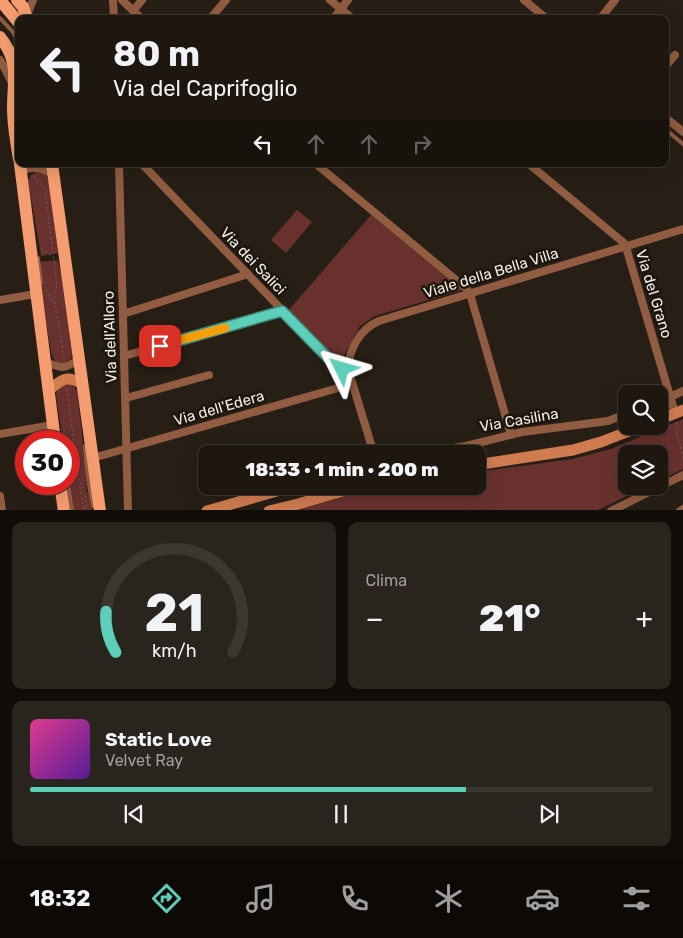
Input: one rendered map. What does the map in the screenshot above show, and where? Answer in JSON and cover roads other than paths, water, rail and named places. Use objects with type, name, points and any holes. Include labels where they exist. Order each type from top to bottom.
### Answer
[{"type":"main road","points":[[0,0],[15,17]]},
{"type":"main road","points":[[8,0],[18,12],[28,11]]},
{"type":"main road","points":[[16,0],[28,11]]},
{"type":"main road","points":[[0,28],[10,39],[15,52]]},
{"type":"main road","points":[[0,37],[8,48],[13,61],[15,80]]},
{"type":"main road","points":[[15,94],[13,112],[15,124]]},
{"type":"main road","points":[[22,167],[40,294],[42,340],[54,430]]},
{"type":"main road","points":[[53,169],[100,510]]},
{"type":"main road","points":[[49,390],[60,381],[66,379],[74,380],[83,390]]},
{"type":"main road","points":[[486,463],[573,450],[618,435]]},
{"type":"main road","points":[[62,495],[64,510]]},
{"type":"main road","points":[[207,510],[261,495]]},
{"type":"main road","points":[[274,510],[330,495]]},
{"type":"street","points":[[113,0],[114,15]]},
{"type":"street","points":[[122,0],[138,15]]},
{"type":"street","points":[[133,11],[142,0]]},
{"type":"street","points":[[213,15],[226,0]]},
{"type":"street","points":[[330,0],[349,15]]},
{"type":"street","points":[[336,15],[348,0]]},
{"type":"street","points":[[524,0],[542,15]]},
{"type":"street","points":[[603,15],[615,0]]},
{"type":"street","points":[[669,62],[675,55]]},
{"type":"street","points":[[0,60],[15,83]]},
{"type":"street","points":[[669,120],[683,132]]},
{"type":"street","points":[[23,167],[26,169],[53,169]]},
{"type":"street","name":"Via dell'Alloro","points":[[119,167],[128,510]]},
{"type":"street","name":"Via dei Salici","points":[[145,167],[332,362],[348,372]]},
{"type":"street","points":[[320,167],[467,289],[511,435]]},
{"type":"street","name":"Via del Grano","points":[[533,167],[624,243],[671,397],[679,412]]},
{"type":"street","name":"Viale della Bella Villa","points":[[348,372],[349,361],[360,335],[369,326],[379,321],[683,230]]},
{"type":"street","points":[[124,314],[248,274]]},
{"type":"street","points":[[0,300],[40,294]]},
{"type":"street","points":[[124,356],[282,311]]},
{"type":"street","points":[[45,362],[63,368],[71,365],[79,358]]},
{"type":"street","points":[[348,372],[371,445]]},
{"type":"street","points":[[126,398],[208,375]]},
{"type":"street","name":"Via dell'Edera","points":[[93,458],[352,384]]},
{"type":"street","points":[[668,398],[683,391]]},
{"type":"street","name":"Via Casilina","points":[[470,445],[511,435],[596,421],[608,421],[618,417]]},
{"type":"street","points":[[0,434],[53,425]]},
{"type":"street","points":[[611,510],[683,476]]},
{"type":"street","points":[[0,496],[2,510]]},
{"type":"lane","points":[[0,18],[15,36]]},
{"type":"lane","points":[[669,132],[683,144]]},
{"type":"lane","points":[[22,167],[35,243]]},
{"type":"lane","points":[[55,223],[53,202],[56,191]]},
{"type":"lane","points":[[38,254],[41,275],[40,294]]},
{"type":"lane","points":[[62,272],[68,316],[76,334]]},
{"type":"lane","points":[[83,390],[82,413],[84,431]]},
{"type":"lane","points":[[53,425],[56,430]]},
{"type":"lane","points":[[85,441],[88,486],[94,510]]},
{"type":"lane","points":[[70,495],[72,510]]}]
